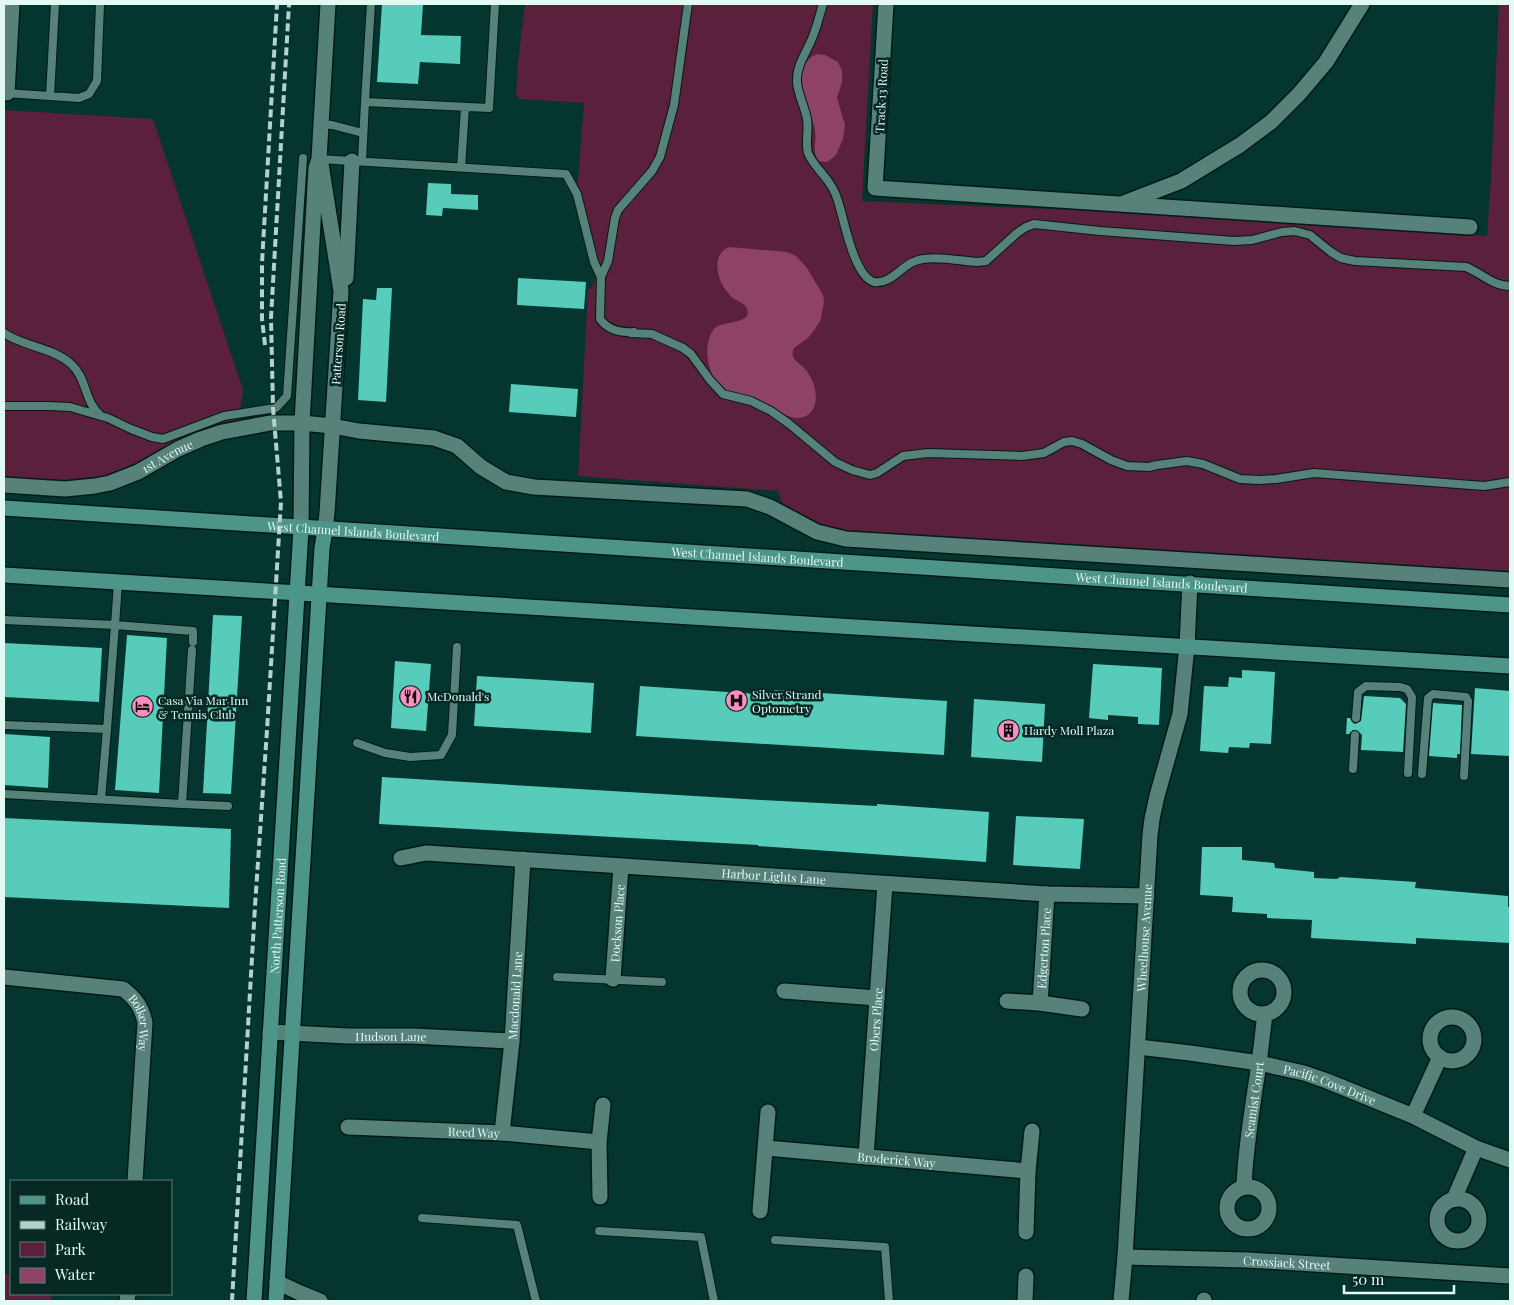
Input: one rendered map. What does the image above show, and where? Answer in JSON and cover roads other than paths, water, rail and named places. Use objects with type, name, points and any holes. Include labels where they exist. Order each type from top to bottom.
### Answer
[{"type":"main road","name":"West Channel Islands Boulevard","points":[[4,508],[301,529],[1190,583],[1510,605]]},
{"type":"main road","name":"North Patterson Road","points":[[254,1301],[301,529]]},
{"type":"main road","name":"North Patterson Road","points":[[276,1301],[322,548],[325,530]]},
{"type":"main road","points":[[4,576],[1510,666]]},
{"type":"street","points":[[5,93],[12,4]]},
{"type":"street","name":"Patterson Road","points":[[301,529],[302,423],[316,168],[319,159],[328,4]]},
{"type":"street","name":"Track 13 Road","points":[[886,4],[875,188],[1120,204]]},
{"type":"street","points":[[1120,204],[1181,181],[1240,145],[1271,122],[1299,94],[1326,62],[1362,4]]},
{"type":"street","name":"Patterson Road","points":[[319,159],[323,168],[341,291],[325,530]]},
{"type":"street","points":[[341,291],[346,278],[357,161]]},
{"type":"street","points":[[1120,204],[1470,226]]},
{"type":"street","name":"1st Avenue","points":[[4,485],[65,489],[95,486],[124,478],[178,449],[222,432],[263,424],[302,423],[359,431],[434,438],[457,446],[481,467],[506,482],[534,487],[747,499],[770,507],[817,532],[846,539],[1510,580]]},
{"type":"street","name":"Wheelhouse Avenue","points":[[1121,1299],[1152,819],[1180,714],[1187,646],[1190,583]]},
{"type":"street","name":"Harbor Lights Lane","points":[[400,858],[426,853],[1047,894],[1147,896]]},
{"type":"street","name":"Macdonald Lane","points":[[502,1133],[512,1041],[523,859]]},
{"type":"street","name":"Dockson Place","points":[[613,979],[621,867]]},
{"type":"street","name":"Obers Place","points":[[866,1157],[884,884]]},
{"type":"street","name":"Edgerton Place","points":[[1040,1003],[1047,894]]},
{"type":"street","name":"Bolker Way","points":[[4,977],[123,989],[139,1003],[145,1023],[135,1180]]},
{"type":"street","points":[[784,991],[877,998]]},
{"type":"street","name":"Edgerton Place","points":[[1007,1001],[1040,1003],[1082,1009]]},
{"type":"street","name":"Seamist Court","points":[[1244,1187],[1244,1170],[1264,1014]]},
{"type":"street","name":"Hudson Lane","points":[[270,1032],[512,1041]]},
{"type":"street","name":"Pacific Cove Drive","points":[[1138,1048],[1259,1063],[1304,1073],[1413,1116],[1476,1148],[1510,1160]]},
{"type":"street","points":[[1413,1116],[1440,1057]]},
{"type":"street","points":[[600,1197],[599,1142],[603,1105]]},
{"type":"street","points":[[760,1211],[768,1112]]},
{"type":"street","name":"Reed Way","points":[[348,1127],[502,1133],[599,1142]]},
{"type":"street","points":[[1026,1232],[1028,1171],[1032,1131]]},
{"type":"street","name":"Broderick Way","points":[[766,1148],[1028,1171]]},
{"type":"street","points":[[1454,1199],[1476,1148]]},
{"type":"street","name":"Crossjack Street","points":[[1125,1257],[1248,1260],[1510,1276]]},
{"type":"street","points":[[1025,1301],[1026,1276]]},
{"type":"street","points":[[277,1282],[320,1301]]},
{"type":"lane","points":[[50,96],[55,4]]},
{"type":"lane","points":[[5,93],[80,98],[89,94],[97,81],[100,4]]},
{"type":"lane","points":[[357,161],[363,133],[371,4]]},
{"type":"lane","points":[[365,102],[489,108],[496,4]]},
{"type":"lane","points":[[688,4],[674,105],[660,156],[652,172],[618,210],[615,218],[608,261],[601,278],[600,319],[603,324],[611,329],[631,333],[653,331],[670,341],[691,354],[723,394],[760,405],[788,423],[835,462],[852,470],[870,475],[877,473],[903,456],[913,454],[1022,456],[1044,452],[1064,442],[1072,441],[1127,466],[1149,467],[1157,464],[1187,462],[1203,464],[1240,479],[1284,478],[1314,473],[1484,486],[1510,482]]},
{"type":"lane","points":[[823,4],[811,43],[802,59],[798,74],[798,89],[807,119],[809,154],[831,185],[860,268],[870,280],[883,281],[913,262],[923,258],[986,261],[1017,233],[1034,224],[1234,241],[1252,240],[1295,230],[1310,236],[1341,258],[1355,261],[1466,267],[1494,283],[1510,286]]},
{"type":"lane","points":[[461,168],[465,107]]},
{"type":"lane","points":[[321,124],[363,133]]},
{"type":"lane","points":[[4,406],[70,407],[101,416],[152,437],[163,438],[224,416],[276,408],[281,404],[287,396],[303,158]]},
{"type":"lane","points":[[319,159],[566,174],[577,194],[594,262],[601,278]]},
{"type":"lane","points":[[4,333],[46,349],[61,357],[79,371],[90,402],[94,410],[101,416]]},
{"type":"lane","points":[[102,799],[118,583]]},
{"type":"lane","points":[[4,620],[193,631],[182,804]]},
{"type":"lane","points":[[357,742],[385,753],[410,757],[441,755],[452,735],[457,647]]},
{"type":"lane","points":[[1356,718],[1358,692],[1366,686],[1407,689],[1412,697],[1408,773]]},
{"type":"lane","points":[[1422,774],[1428,698],[1433,694],[1466,697],[1468,701],[1464,776]]},
{"type":"lane","points":[[4,725],[106,729]]},
{"type":"lane","points":[[1353,769],[1355,735]]},
{"type":"lane","points":[[4,794],[228,806]]},
{"type":"lane","points":[[557,977],[662,982]]},
{"type":"lane","points":[[422,1218],[517,1226],[536,1301]]},
{"type":"lane","points":[[598,1231],[701,1236],[714,1301]]},
{"type":"lane","points":[[775,1240],[885,1247],[889,1301]]},
{"type":"water","points":[[817,54],[825,55],[838,62],[842,71],[842,82],[837,98],[845,125],[843,139],[836,155],[827,162],[819,161],[815,154],[815,131],[803,90],[803,69],[808,60]]},
{"type":"water","points":[[729,247],[787,252],[796,256],[807,268],[823,295],[821,319],[808,338],[794,348],[793,353],[795,359],[808,372],[815,389],[816,401],[814,407],[806,416],[800,418],[791,417],[754,399],[728,393],[714,379],[707,353],[710,336],[718,326],[742,319],[748,313],[745,305],[728,293],[720,279],[717,264],[723,251]]},
{"type":"railway","points":[[265,345],[262,319],[262,263],[277,4]]},
{"type":"railway","points":[[232,1301],[281,502],[273,408],[271,318],[289,4]]},
{"type":"place","name":"McDonald's","points":[[411,696]]},
{"type":"place","name":"Silver Strand Optometry","points":[[736,701]]},
{"type":"place","name":"Casa Via Mar Inn & Tennis Club","points":[[142,707]]},
{"type":"place","name":"Hardy Moll Plaza","points":[[1008,730]]}]
